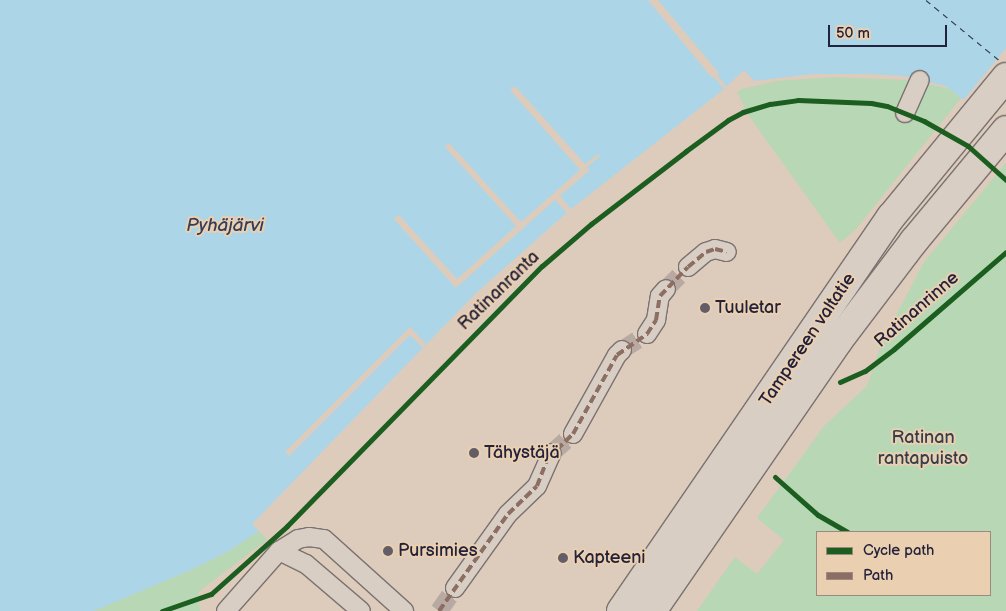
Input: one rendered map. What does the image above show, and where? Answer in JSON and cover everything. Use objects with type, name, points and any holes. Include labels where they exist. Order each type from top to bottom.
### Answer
[{"type":"main road","name":"Tampereen valtatie","points":[[622,611],[905,200],[1006,77]]},
{"type":"main road","name":"Tampereen valtatie","points":[[652,611],[839,340],[930,221],[1006,130]]},
{"type":"street","points":[[905,112],[920,80]]},
{"type":"street","points":[[688,267],[706,252],[715,249],[727,252]]},
{"type":"street","points":[[647,334],[656,320],[660,296],[666,289]]},
{"type":"street","points":[[573,434],[617,355],[622,350]]},
{"type":"street","points":[[455,588],[508,514],[537,486],[552,454]]},
{"type":"street","points":[[230,609],[279,552],[298,539],[309,536],[324,539],[404,611]]},
{"type":"street","points":[[279,552],[306,564],[361,611]]},
{"type":"green space","points":[[835,77],[907,80],[950,89],[961,98],[856,229],[840,243],[749,116],[737,92],[742,89],[777,81]]},
{"type":"green space","name":"Ratinan rantapuisto","points":[[1006,163],[1006,611],[697,611],[735,557],[757,574],[784,540],[757,518],[825,425],[867,386],[881,344],[924,262]]},
{"type":"green space","points":[[259,531],[267,540],[198,592],[200,611],[93,611],[193,569],[229,551]]},
{"type":"water","name":"Pyhäjärvi","points":[[0,0],[1006,0],[1006,134],[950,89],[942,85],[903,76],[867,74],[813,74],[754,81],[744,70],[724,89],[571,209],[476,293],[252,524],[259,531],[229,551],[193,569],[94,611],[0,611]]},
{"type":"pier","points":[[648,0],[658,0],[719,73],[717,75],[727,87],[724,89],[714,77],[712,78]]},
{"type":"pier","points":[[1006,48],[1006,136],[962,102]]},
{"type":"pier","points":[[515,86],[585,164],[598,154],[600,156],[587,167],[590,170],[560,196],[571,209],[567,213],[555,200],[456,288],[394,219],[399,215],[457,279],[516,226],[445,147],[449,143],[521,222],[580,170],[510,90]]},
{"type":"pier","points":[[410,327],[426,344],[422,347],[410,335],[289,456],[285,452]]},
{"type":"ferry route","points":[[926,0],[1005,65]]},
{"type":"tunnel","points":[[666,289],[688,267]]},
{"type":"tunnel","points":[[622,350],[647,334]]},
{"type":"tunnel","points":[[552,453],[573,434]]},
{"type":"tunnel","points":[[439,611],[455,588]]},
{"type":"marked path","points":[[439,611],[508,514],[537,486],[548,458],[573,434],[617,355],[647,334],[656,320],[660,296],[688,267],[706,252],[715,249],[727,252]]},
{"type":"cycle path","name":"Ratinanranta","points":[[162,611],[211,594],[287,526],[542,266],[591,224],[686,151],[728,120],[743,112],[770,104],[798,100],[871,103],[887,106],[924,121],[968,146],[1006,180]]},
{"type":"cycle path","name":"Ratinanrinne","points":[[840,382],[865,371],[894,349],[1006,252]]},
{"type":"cycle path","points":[[775,477],[818,515],[846,531]]},
{"type":"place","name":"Tuuletar","points":[[705,308]]},
{"type":"place","name":"Tähystäjä","points":[[474,453]]},
{"type":"place","name":"Pursimies","points":[[388,551]]},
{"type":"place","name":"Kapteeni","points":[[563,558]]}]
